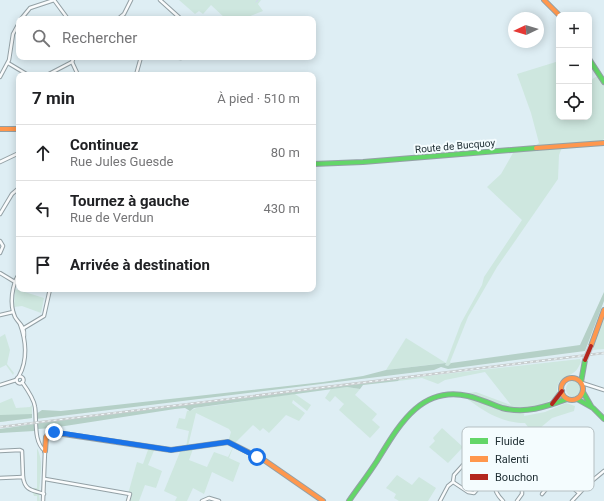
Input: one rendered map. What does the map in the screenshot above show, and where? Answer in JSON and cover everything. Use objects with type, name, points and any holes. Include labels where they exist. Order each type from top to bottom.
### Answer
[{"type":"street","points":[[23,16],[30,8],[54,0],[66,16]]},
{"type":"street","points":[[122,16],[131,0]]},
{"type":"street","points":[[160,0],[178,16]]},
{"type":"street","points":[[544,0],[556,12]]},
{"type":"street","points":[[0,77],[8,63],[13,31],[16,27]]},
{"type":"street","points":[[137,72],[140,60]]},
{"type":"street","points":[[53,72],[72,62],[77,72]]},
{"type":"street","points":[[8,63],[23,72]]},
{"type":"street","points":[[592,64],[604,82]]},
{"type":"street","points":[[0,129],[16,129]]},
{"type":"street","name":"Route de Bucquoy","points":[[316,164],[363,162],[604,142]]},
{"type":"street","points":[[0,162],[16,154]]},
{"type":"street","points":[[0,214],[12,194],[16,191]]},
{"type":"street","points":[[0,241],[2,247],[0,253]]},
{"type":"street","points":[[0,273],[15,282],[12,294],[13,312],[23,328],[25,350],[20,376],[16,380],[0,386]]},
{"type":"street","points":[[23,328],[44,316],[49,292]]},
{"type":"street","points":[[604,310],[585,360],[581,383],[583,391],[593,408],[604,419]]},
{"type":"street","points":[[0,315],[13,312]]},
{"type":"street","points":[[551,404],[562,391],[563,383],[568,379],[574,378],[583,367]]},
{"type":"street","points":[[20,376],[23,378],[22,382],[34,405],[38,441],[45,451]]},
{"type":"street","points":[[574,378],[588,386],[604,390]]},
{"type":"street","points":[[16,380],[19,383],[22,382]]},
{"type":"street","points":[[577,399],[588,386]]},
{"type":"street","points":[[562,391],[567,398]]},
{"type":"street","points":[[349,501],[396,431],[410,414],[424,402],[445,394],[462,395],[514,411],[528,411],[567,398],[577,399],[593,408]]},
{"type":"street","points":[[43,500],[42,494],[45,481],[46,437],[50,432],[171,450],[228,442],[264,460],[323,501]]},
{"type":"street","points":[[0,451],[22,451],[23,477],[25,484],[34,493],[42,494]]},
{"type":"street","points":[[440,501],[448,486],[453,482],[454,475],[462,466]]},
{"type":"street","points":[[594,480],[604,471]]},
{"type":"street","points":[[0,478],[23,477]]},
{"type":"street","points":[[45,481],[130,494],[128,501]]},
{"type":"street","points":[[453,482],[462,488]]},
{"type":"street","points":[[466,491],[474,493],[476,491]]},
{"type":"street","points":[[494,491],[503,501]]},
{"type":"street","points":[[517,501],[522,494],[522,491]]},
{"type":"street","points":[[572,501],[581,491]]},
{"type":"street","points":[[202,501],[209,498],[219,501]]},
{"type":"green space","points":[[179,0],[261,0],[258,4],[263,11],[250,16],[223,16],[211,5],[203,14],[199,11],[195,14]]},
{"type":"green space","points":[[556,62],[556,120],[592,120],[592,79],[599,75],[601,77],[604,76],[604,139],[599,143],[563,145],[559,155],[558,179],[497,267],[468,317],[450,362],[451,363],[448,366],[445,365],[445,363],[386,370],[406,338],[446,363],[461,323],[482,285],[484,277],[522,220],[487,187],[501,174],[513,153],[513,149],[534,147],[539,143],[531,113],[517,74]]},
{"type":"green space","points":[[15,289],[16,292],[25,292],[44,298],[41,313],[22,306],[14,307]]},
{"type":"green space","points":[[604,292],[604,301],[585,351],[448,369],[441,367],[434,370],[36,419],[36,414],[42,410],[61,411],[323,382],[363,376],[386,370],[446,363],[445,365],[448,366],[451,363],[580,345]]},
{"type":"green space","points":[[604,319],[604,349],[593,350]]},
{"type":"green space","points":[[5,334],[10,350],[7,364],[14,373],[13,375],[6,365],[0,368],[0,337]]},
{"type":"green space","points":[[580,359],[581,362],[576,371],[559,382],[557,394],[550,400],[525,409],[524,416],[545,412],[566,403],[575,406],[574,411],[552,418],[541,427],[528,427],[525,423],[507,421],[498,418],[483,410],[460,394],[476,392],[511,405],[485,372],[445,380],[438,384],[422,378],[398,381],[400,379]]},
{"type":"green space","points":[[400,379],[398,381],[363,385],[360,389],[347,387],[194,408],[190,411],[185,408],[175,409],[52,428],[38,429],[37,424],[39,423]]},
{"type":"green space","points":[[574,381],[580,383],[582,389],[580,395],[574,397],[568,395],[566,389],[568,383]]},
{"type":"green space","points":[[347,387],[360,389],[355,395],[377,414],[372,420],[380,427],[370,438],[339,410],[344,404],[335,396],[330,402],[325,398],[331,389]]},
{"type":"green space","points":[[295,394],[311,405],[307,411],[293,400],[292,403],[305,413],[299,421],[286,415],[269,433],[263,428],[260,431],[253,425],[233,445],[228,442],[231,432],[229,429],[196,413],[188,446],[186,447],[189,431],[176,428],[179,418],[185,419],[187,411],[198,408]]},
{"type":"green space","points":[[12,398],[16,408],[30,407],[32,405],[32,418],[0,422],[0,403]]},
{"type":"green space","points":[[32,414],[32,418],[0,422],[0,415]]},
{"type":"green space","points":[[34,424],[34,431],[0,433],[0,429]]},
{"type":"green space","points":[[442,428],[462,446],[462,448],[448,463],[429,447],[435,441],[433,438]]},
{"type":"green space","points":[[234,445],[229,458],[240,463],[233,482],[212,472],[204,494],[193,488],[187,501],[175,501],[177,497],[164,491],[180,452],[193,449],[189,460],[207,467],[214,452],[228,457]]},
{"type":"green space","points":[[149,447],[155,448],[148,465],[162,471],[156,488],[145,485],[139,501],[126,501],[137,462],[143,464]]},
{"type":"green space","points":[[37,448],[41,461],[40,501],[37,501],[37,496],[34,496],[31,488],[37,488]]},
{"type":"green space","points":[[397,475],[412,485],[419,477],[436,488],[428,501],[399,501],[394,498],[396,494],[386,488]]},
{"type":"railway","points":[[0,427],[604,353]]},
{"type":"traffic: fast","points":[[592,64],[604,82]]},
{"type":"traffic: fast","points":[[316,164],[363,162],[536,148]]},
{"type":"traffic: fast","points":[[581,382],[585,360]]},
{"type":"traffic: fast","points":[[583,392],[591,406]]},
{"type":"traffic: fast","points":[[349,501],[402,423],[412,412],[424,403],[436,397],[451,394],[468,396],[511,410],[535,409],[567,399]]},
{"type":"traffic: fast","points":[[577,399],[593,408],[604,419]]},
{"type":"traffic: slow","points":[[544,0],[556,12]]},
{"type":"traffic: slow","points":[[0,129],[16,129]]},
{"type":"traffic: slow","points":[[536,148],[604,143]]},
{"type":"traffic: slow","points":[[591,346],[604,310]]},
{"type":"traffic: slow","points":[[572,378],[580,381],[583,389],[580,397],[572,400],[564,397],[561,389],[564,381],[572,378]]},
{"type":"traffic: slow","points":[[45,451],[46,437],[50,432],[171,450],[228,442],[264,460],[323,501]]},
{"type":"traffic: jam","points":[[585,360],[591,346]]},
{"type":"traffic: jam","points":[[552,404],[562,391]]},
{"type":"route","points":[[54,432],[171,450],[228,442],[257,457]]}]
